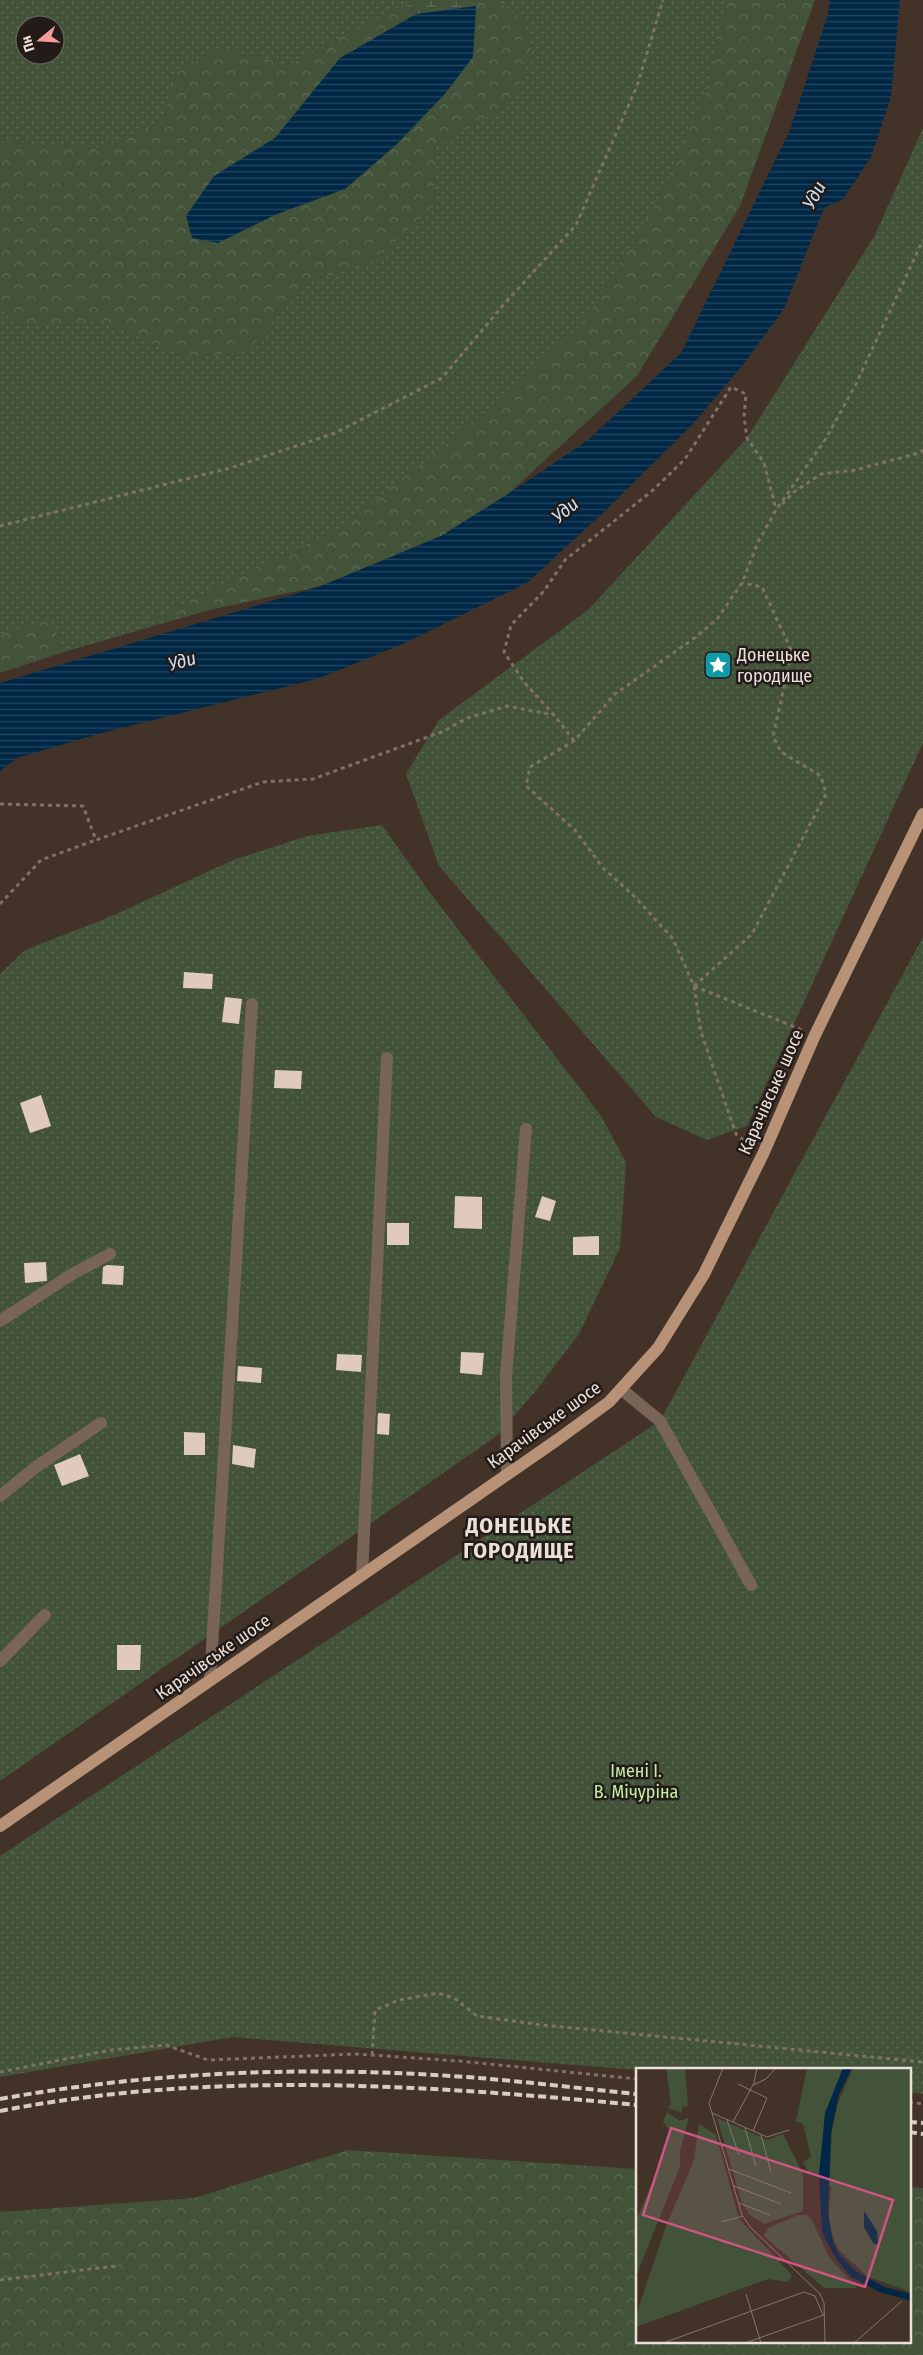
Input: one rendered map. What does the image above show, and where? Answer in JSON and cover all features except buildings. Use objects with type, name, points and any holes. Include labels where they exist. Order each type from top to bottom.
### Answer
[{"type":"main road","name":"Карачівське шосе","points":[[0,1826],[507,1474],[609,1402],[621,1389],[658,1348],[704,1274],[763,1154],[816,1035],[923,814]]},
{"type":"street","points":[[210,1680],[252,1004]]},
{"type":"street","points":[[362,1575],[387,1058]]},
{"type":"street","points":[[507,1474],[506,1376],[526,1129]]},
{"type":"street","points":[[0,1321],[74,1273],[110,1254]]},
{"type":"street","points":[[621,1389],[660,1421],[751,1585]]},
{"type":"street","points":[[0,1496],[36,1467],[101,1423]]},
{"type":"street","points":[[0,1661],[45,1615]]},
{"type":"path","points":[[0,526],[230,468],[334,433],[442,378],[505,303],[576,224],[637,86],[664,0]]},
{"type":"path","points":[[763,1154],[736,1134],[701,1032],[694,986],[673,940],[634,896],[603,868],[575,830],[526,786],[530,767],[574,742],[615,694],[696,637],[718,619],[742,583],[758,542],[776,510],[825,440],[856,384],[923,240]]},
{"type":"path","points":[[574,742],[554,715],[524,682],[504,652],[511,625],[544,591],[565,560],[652,491],[685,459],[731,387],[746,394],[744,417],[747,438],[764,463],[776,510]]},
{"type":"path","points":[[776,510],[794,492],[821,474],[855,470],[919,453],[923,450]]},
{"type":"path","points":[[694,986],[752,934],[826,794],[821,776],[781,752],[774,736],[792,652],[762,586],[742,583]]},
{"type":"path","points":[[0,904],[41,860],[263,782],[313,779],[444,731],[467,718],[507,706],[554,715]]},
{"type":"path","points":[[0,804],[83,806],[96,840]]},
{"type":"path","points":[[694,986],[816,1035]]},
{"type":"path","points":[[372,2055],[375,2010],[400,2000],[438,1993],[454,1998],[477,2016],[542,2025],[923,2062]]},
{"type":"path","points":[[0,2072],[111,2050],[166,2045],[208,2060],[372,2055],[459,2061],[636,2079]]},
{"type":"path","points":[[910,2102],[923,2104]]},
{"type":"path","points":[[0,2280],[115,2266]]},
{"type":"green space","points":[[0,0],[744,0],[723,107],[561,375],[322,577],[64,652],[0,665]]},
{"type":"green space","points":[[406,0],[475,0],[467,7],[408,18]]},
{"type":"green space","points":[[445,0],[497,0],[525,21],[532,54],[512,102],[435,147],[434,205],[377,259],[304,284],[248,351],[190,359],[101,322],[14,324],[0,300],[0,141],[101,148],[165,120],[172,76],[218,48],[289,65],[404,5]]},
{"type":"green space","points":[[726,0],[815,0],[740,206],[637,376],[508,494],[441,536],[321,586],[139,625],[336,530],[460,434],[584,322],[652,212],[709,86]]},
{"type":"green space","name":"Донецьке городище","points":[[923,128],[923,743],[747,1126],[707,1140],[656,1117],[439,866],[406,774],[439,720],[588,610],[747,438],[875,235]]},
{"type":"green space","points":[[50,619],[64,652],[0,673],[0,635]]},
{"type":"green space","points":[[382,825],[428,890],[602,1117],[626,1163],[620,1248],[579,1334],[534,1393],[498,1435],[0,1781],[0,974],[25,950],[112,916],[233,860],[307,836]]},
{"type":"green space","name":"Імені І. В. Мічуріна","points":[[923,937],[923,2094],[910,2092],[910,2068],[636,2068],[636,2070],[233,2037],[0,2077],[0,1856],[660,1421]]},
{"type":"green space","points":[[348,2150],[636,2169],[636,2342],[910,2342],[910,2187],[923,2188],[923,2355],[0,2355],[0,2212],[194,2198]]},
{"type":"water","name":"Уди","points":[[830,0],[900,0],[891,97],[871,157],[843,199],[824,208],[784,309],[746,361],[694,423],[606,510],[527,583],[405,643],[320,678],[102,733],[17,758],[0,771],[0,683],[321,586],[441,536],[588,440],[681,353],[790,130],[828,14]]},
{"type":"water","points":[[476,6],[473,57],[444,95],[396,145],[345,189],[277,214],[218,243],[192,238],[186,216],[214,176],[275,138],[340,58],[416,14]]},
{"type":"railway","points":[[0,2099],[56,2090],[169,2077],[282,2072],[396,2073],[452,2076],[636,2094]]},
{"type":"railway","points":[[0,2111],[79,2098],[158,2090],[318,2085],[478,2092],[636,2105]]},
{"type":"railway","points":[[910,2122],[923,2123]]},
{"type":"railway","points":[[910,2132],[923,2134]]},
{"type":"place","name":"Донецьке городище","points":[[718,665]]},
{"type":"district","name":"ДОНЕЦЬКЕ ГОРОДИЩЕ","points":[[519,1538]]}]
